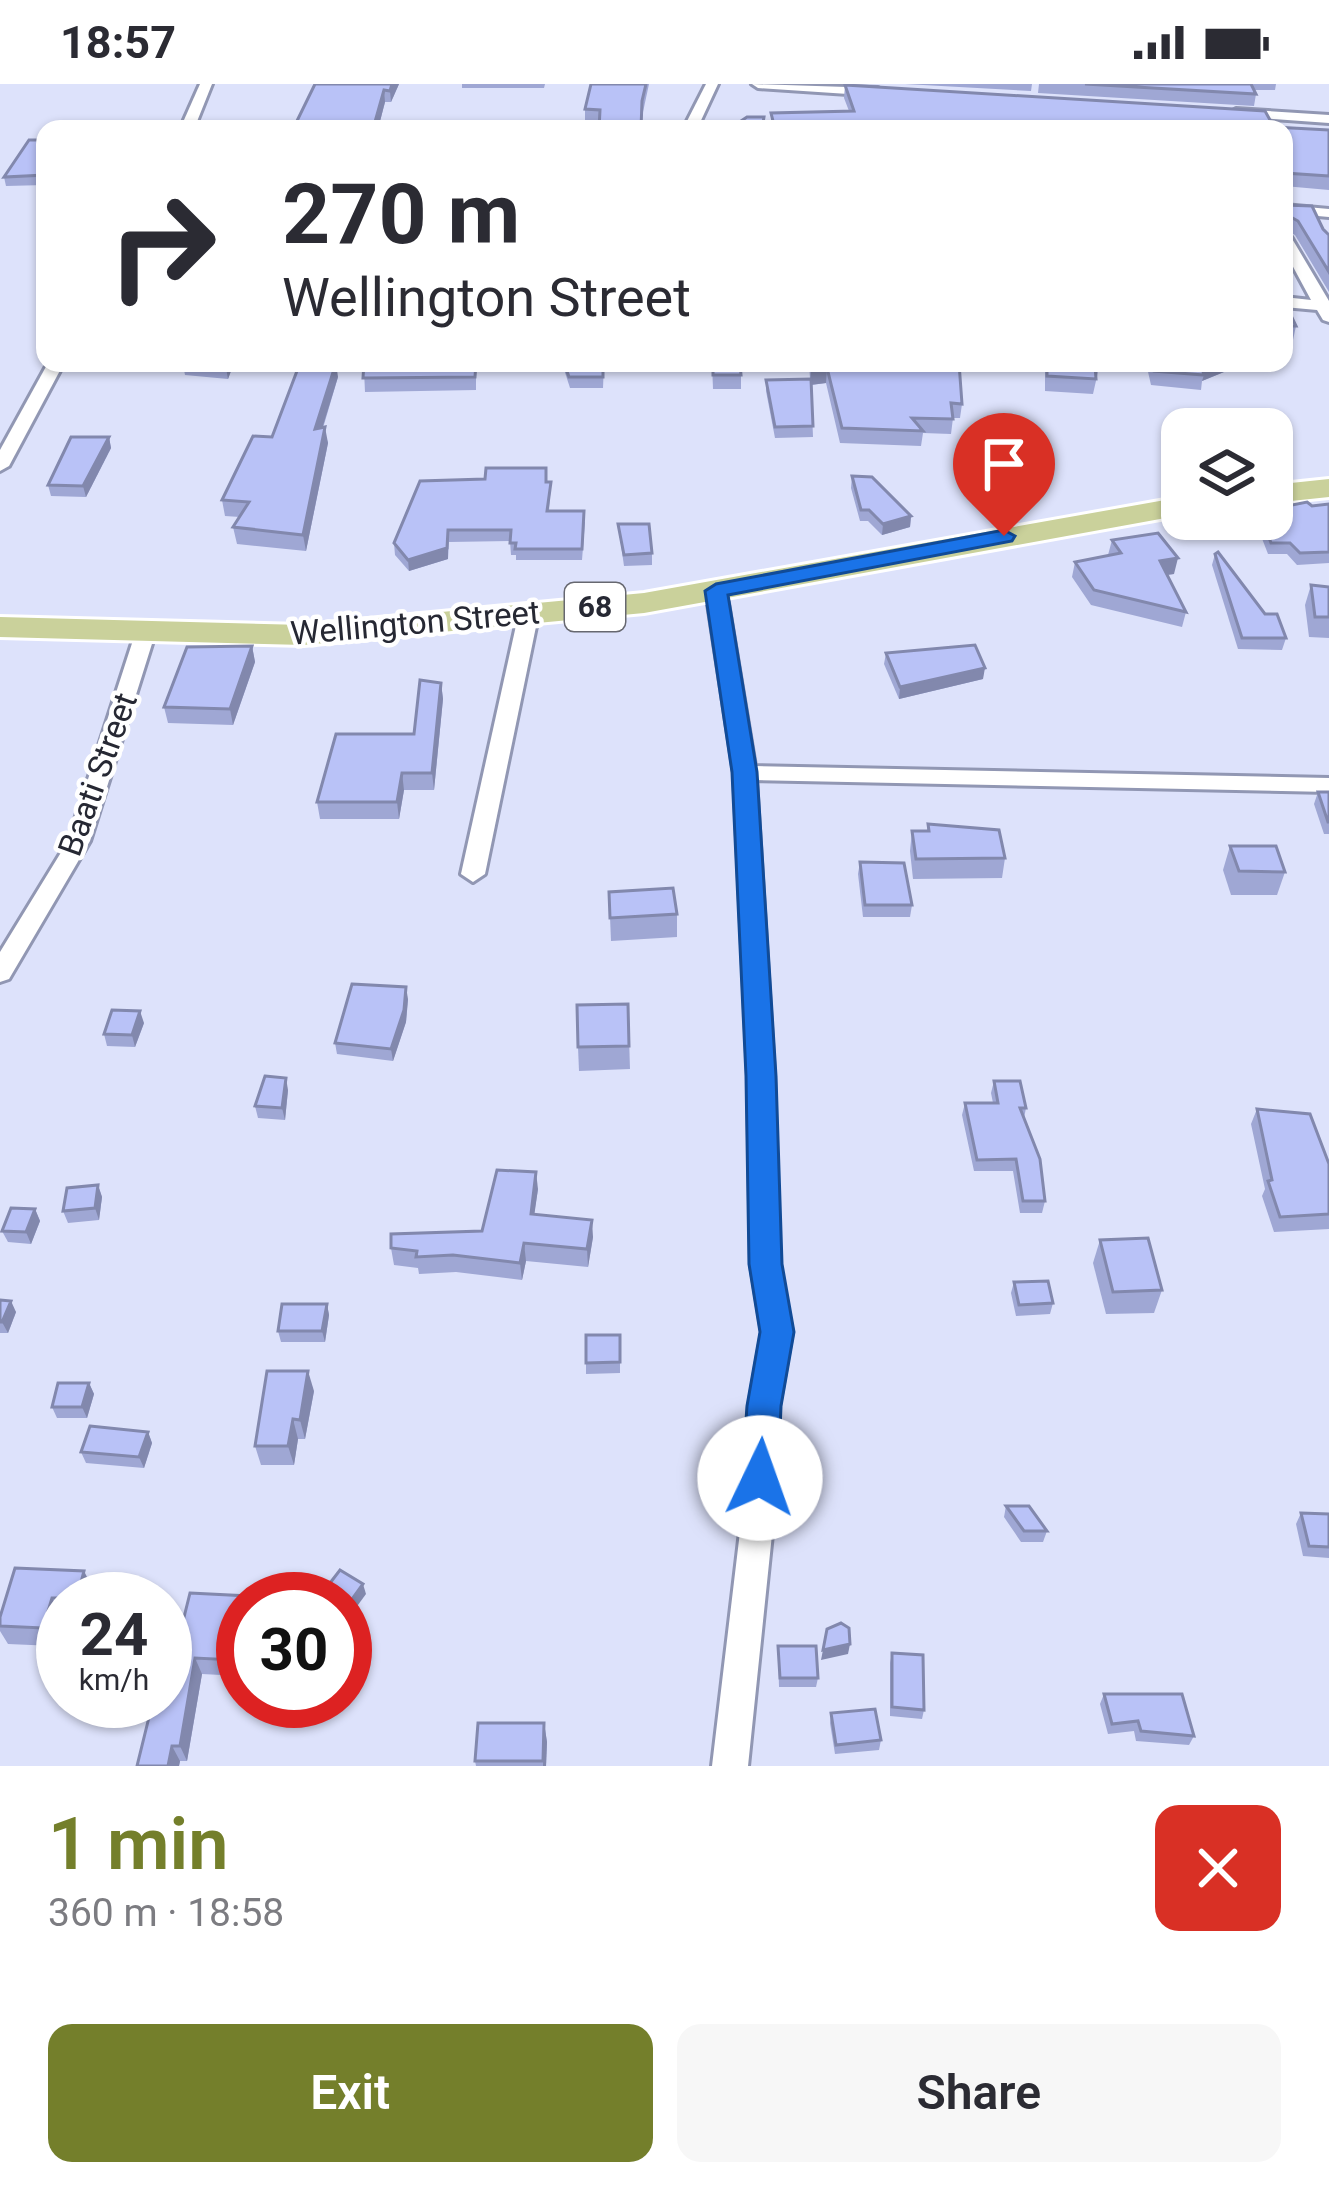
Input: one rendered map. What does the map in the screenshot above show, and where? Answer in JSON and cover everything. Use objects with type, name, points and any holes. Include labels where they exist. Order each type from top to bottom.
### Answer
[{"type":"main road","points":[[1293,492],[1329,488]]},
{"type":"main road","name":"Wellington Street","points":[[0,627],[304,634],[644,604],[1161,510]]},
{"type":"street","points":[[191,120],[206,84]]},
{"type":"street","points":[[694,120],[712,84]]},
{"type":"street","points":[[758,84],[898,93]]},
{"type":"street","points":[[1227,113],[1329,119]]},
{"type":"street","points":[[1293,210],[1329,213]]},
{"type":"street","points":[[1293,252],[1327,309]]},
{"type":"street","points":[[1293,303],[1327,309]]},
{"type":"street","points":[[0,466],[51,372]]},
{"type":"street","points":[[716,591],[745,772],[761,1076],[765,1264],[777,1332],[764,1406],[758,1514],[730,1766]]},
{"type":"street","points":[[473,874],[529,612]]},
{"type":"street","name":"Baati Street","points":[[0,973],[79,842],[146,631]]},
{"type":"street","points":[[745,772],[1329,785]]},
{"type":"building","points":[[315,84],[392,84],[390,91],[384,90],[376,120],[297,120]]},
{"type":"building","points":[[591,84],[646,84],[641,120],[599,120],[600,110],[585,109]]},
{"type":"building","points":[[1085,84],[1251,84],[1256,94]]},
{"type":"building","points":[[845,85],[1265,111],[1270,120],[773,120],[771,113],[854,111]]},
{"type":"building","points":[[1293,128],[1329,130],[1329,176],[1293,174]]},
{"type":"building","points":[[29,140],[36,140],[36,175],[4,177]]},
{"type":"building","points":[[1293,205],[1312,206],[1329,235],[1329,272],[1293,218]]},
{"type":"building","points":[[297,372],[333,372],[315,429],[325,427],[303,535],[233,527],[249,502],[222,500],[253,436],[272,437]]},
{"type":"building","points":[[363,372],[475,372],[475,377],[363,378]]},
{"type":"building","points":[[567,372],[603,372],[603,377],[569,377]]},
{"type":"building","points":[[828,372],[960,372],[962,404],[951,403],[953,419],[912,418],[923,431],[842,428]]},
{"type":"building","points":[[1047,372],[1096,372],[1096,379],[1047,376]]},
{"type":"building","points":[[811,379],[813,426],[775,427],[766,380]]},
{"type":"building","points":[[71,437],[109,437],[83,486],[48,485]]},
{"type":"building","points":[[486,468],[546,468],[546,482],[551,482],[547,511],[584,511],[582,549],[515,549],[516,543],[510,543],[511,530],[448,530],[447,548],[408,560],[394,543],[420,481],[485,479]]},
{"type":"building","points":[[852,476],[872,477],[911,516],[883,524],[869,510],[861,510]]},
{"type":"building","points":[[1329,504],[1329,552],[1300,553],[1290,543],[1271,543],[1293,540],[1293,505]]},
{"type":"building","points":[[618,524],[649,524],[652,553],[624,555]]},
{"type":"building","points":[[1158,533],[1178,558],[1160,561],[1186,612],[1094,590],[1075,562],[1121,553],[1112,540]]},
{"type":"building","points":[[1218,552],[1265,614],[1277,614],[1286,638],[1242,638]]},
{"type":"building","points":[[1311,585],[1329,587],[1329,617],[1315,617]]},
{"type":"building","points":[[975,645],[985,668],[900,687],[886,653]]},
{"type":"building","points":[[252,646],[230,709],[164,707],[187,647]]},
{"type":"building","points":[[420,680],[441,683],[432,773],[402,773],[397,802],[317,802],[336,734],[414,734]]},
{"type":"building","points":[[1318,792],[1329,792],[1329,822],[1328,822]]},
{"type":"building","points":[[928,824],[999,830],[1005,858],[916,859],[912,831],[929,831]]},
{"type":"building","points":[[1230,846],[1276,846],[1285,872],[1239,871]]},
{"type":"building","points":[[860,862],[904,863],[912,905],[865,905]]},
{"type":"building","points":[[673,888],[677,914],[610,918],[609,892]]},
{"type":"building","points":[[352,984],[406,987],[391,1049],[335,1043]]},
{"type":"building","points":[[628,1004],[629,1046],[578,1047],[577,1005]]},
{"type":"building","points":[[112,1010],[140,1011],[132,1035],[104,1034]]},
{"type":"building","points":[[265,1076],[286,1078],[282,1108],[255,1106]]},
{"type":"building","points":[[994,1081],[1020,1081],[1026,1108],[1020,1108],[1040,1159],[1045,1201],[1023,1201],[1016,1159],[977,1160],[965,1103],[998,1103]]},
{"type":"building","points":[[1257,1109],[1310,1114],[1329,1164],[1329,1214],[1280,1217],[1268,1181],[1272,1180]]},
{"type":"building","points":[[497,1170],[536,1172],[531,1214],[592,1220],[587,1249],[524,1243],[520,1263],[453,1255],[416,1257],[417,1251],[391,1248],[391,1234],[482,1231]]},
{"type":"building","points":[[98,1185],[95,1208],[63,1211],[67,1188]]},
{"type":"building","points":[[11,1208],[35,1209],[26,1232],[2,1231]]},
{"type":"building","points":[[1148,1238],[1162,1290],[1113,1292],[1100,1240]]},
{"type":"building","points":[[1048,1281],[1053,1303],[1019,1305],[1014,1282]]},
{"type":"building","points":[[0,1300],[11,1301],[2,1322],[0,1322]]},
{"type":"building","points":[[282,1304],[327,1304],[322,1331],[278,1331]]},
{"type":"building","points":[[586,1335],[620,1335],[620,1362],[586,1363]]},
{"type":"building","points":[[267,1371],[308,1371],[300,1420],[293,1419],[288,1446],[255,1446]]},
{"type":"building","points":[[58,1383],[89,1383],[82,1407],[52,1407]]},
{"type":"building","points":[[90,1426],[148,1432],[139,1457],[81,1452]]},
{"type":"building","points":[[1006,1506],[1029,1506],[1047,1531],[1024,1531]]},
{"type":"building","points":[[1301,1513],[1329,1514],[1329,1547],[1309,1546]]},
{"type":"building","points":[[15,1568],[84,1571],[36,1572],[36,1628],[0,1626]]},
{"type":"building","points":[[192,1593],[216,1594],[216,1659],[195,1658],[192,1676]]},
{"type":"building","points":[[841,1623],[849,1628],[850,1644],[823,1650],[827,1629]]},
{"type":"building","points":[[778,1646],[816,1646],[818,1678],[780,1678]]},
{"type":"building","points":[[892,1653],[923,1655],[924,1710],[892,1707]]},
{"type":"building","points":[[1104,1694],[1182,1694],[1194,1736],[1141,1731],[1138,1721],[1112,1724]]},
{"type":"building","points":[[875,1709],[881,1740],[836,1745],[831,1713]]},
{"type":"building","points":[[478,1723],[544,1723],[543,1761],[475,1761]]},
{"type":"building","points":[[146,1728],[183,1728],[180,1746],[172,1746],[168,1766],[137,1766]]},
{"type":"route","points":[[760,1478],[764,1406],[777,1332],[765,1264],[761,1076],[745,772],[716,591],[1004,536]]}]
